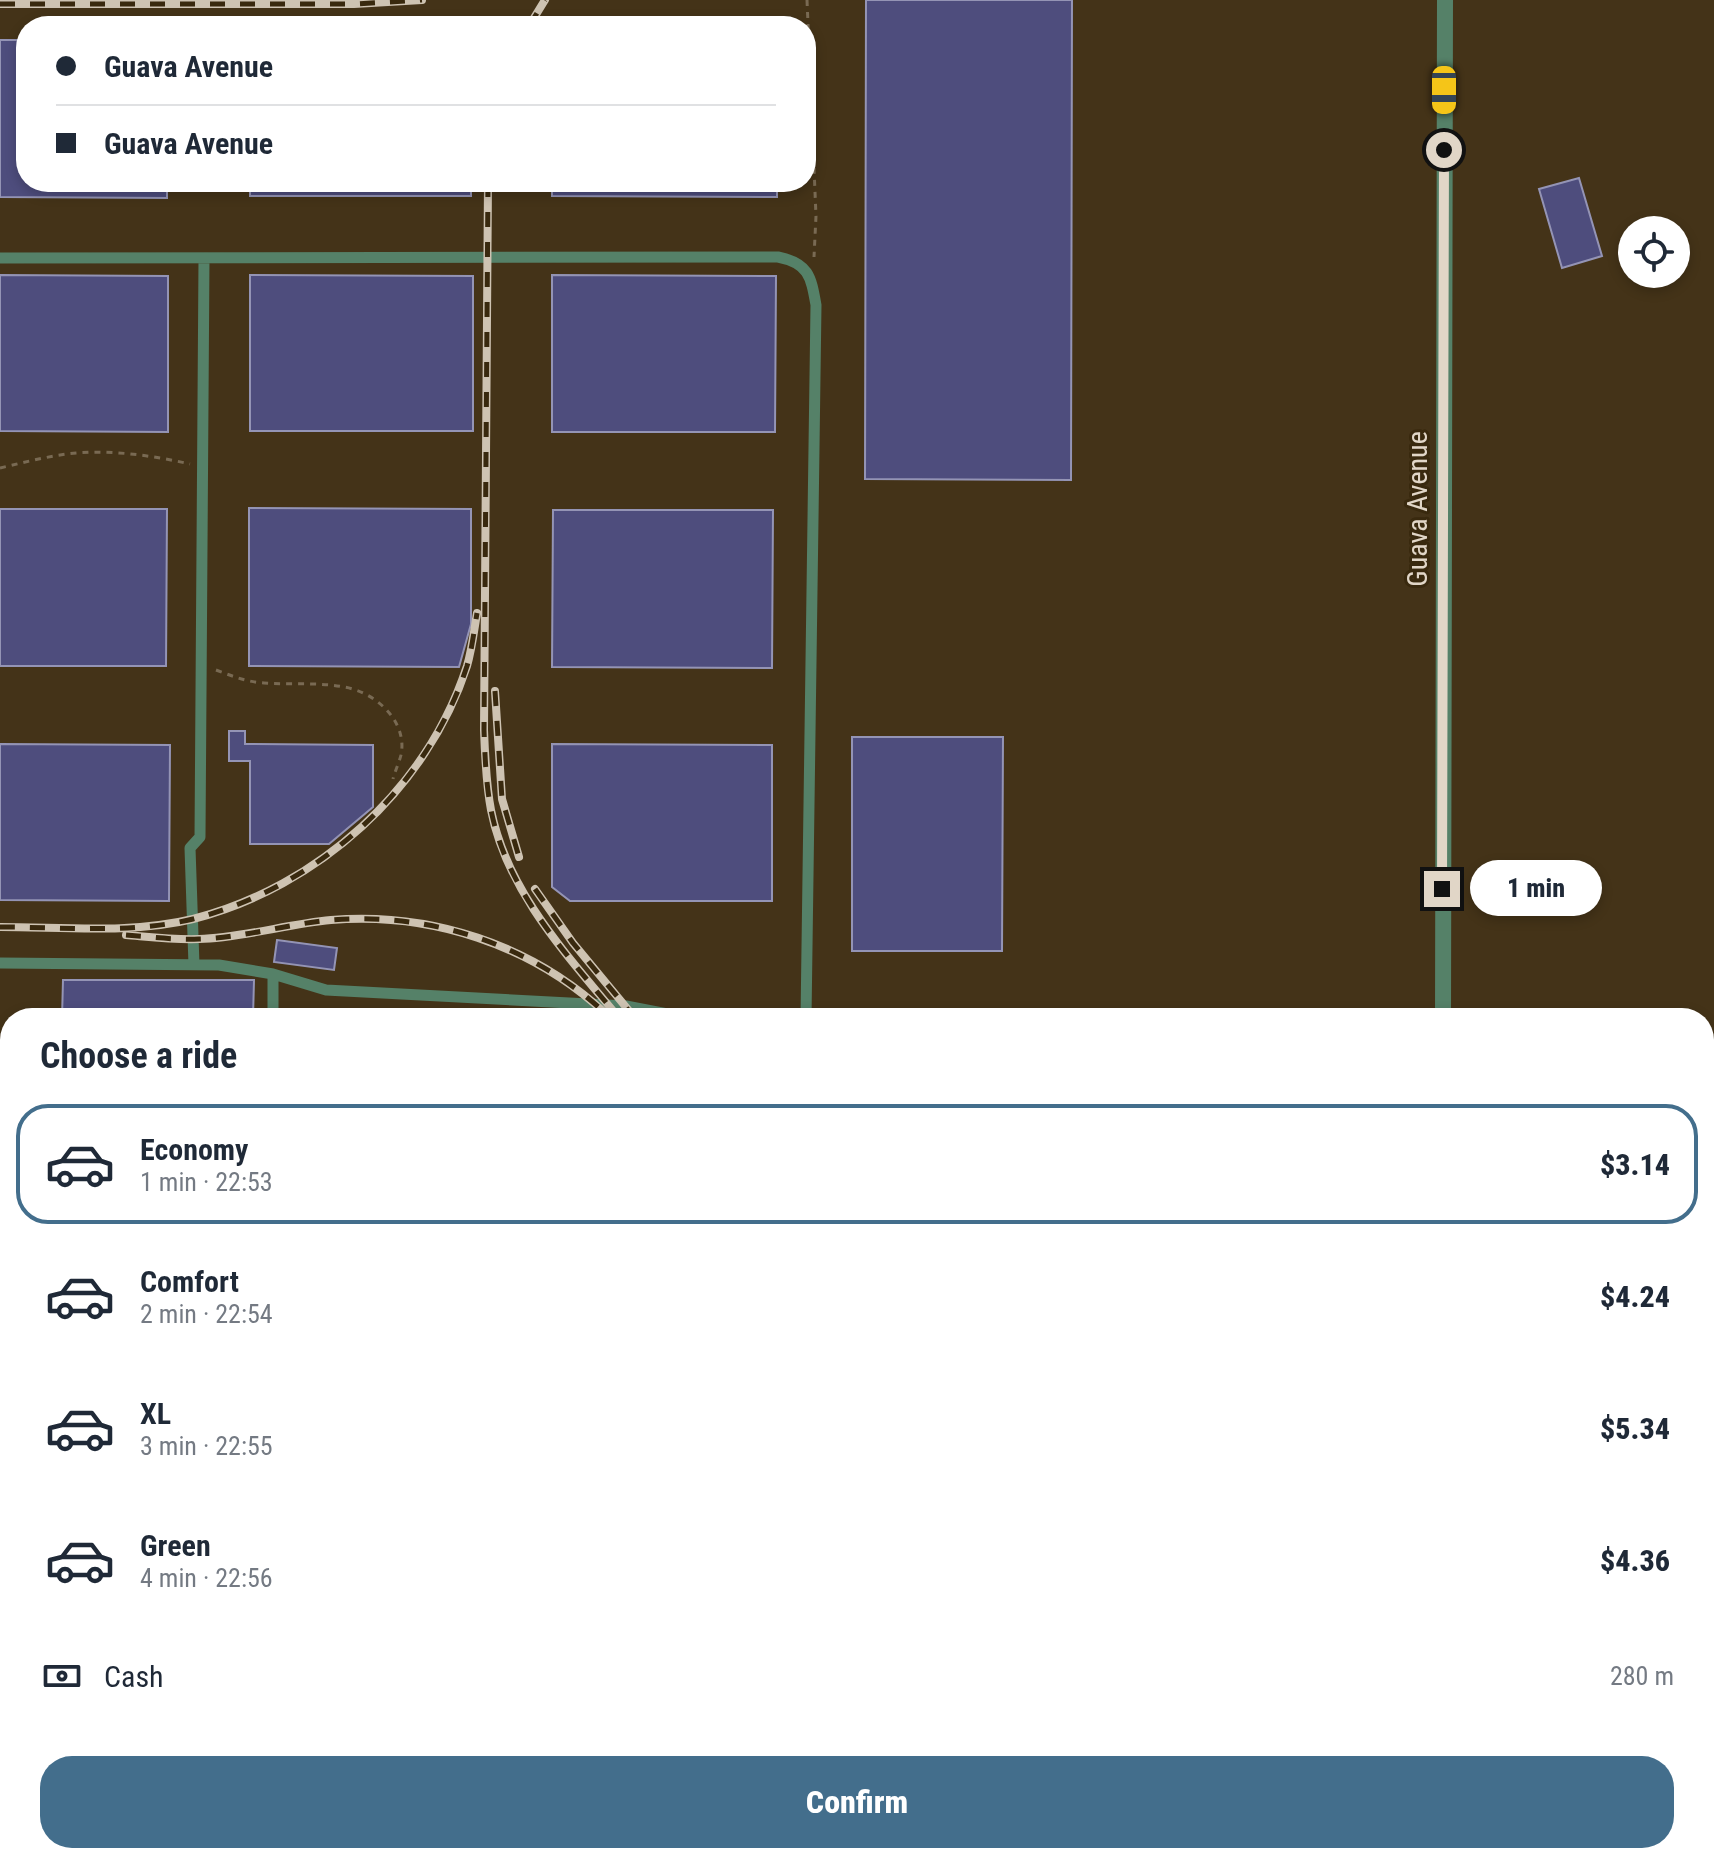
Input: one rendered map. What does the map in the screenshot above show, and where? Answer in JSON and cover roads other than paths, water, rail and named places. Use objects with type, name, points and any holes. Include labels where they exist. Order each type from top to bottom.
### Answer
[{"type":"street","name":"Guava Avenue","points":[[1443,1008],[1445,0]]},
{"type":"lane","points":[[0,258],[778,257],[794,260],[805,269],[816,305],[806,1008]]},
{"type":"lane","points":[[194,965],[190,848],[200,837],[204,258]]},
{"type":"lane","points":[[0,963],[219,965],[273,974],[326,990],[636,1008]]},
{"type":"lane","points":[[273,974],[273,1008]]},
{"type":"railway","points":[[0,4],[354,4],[422,0]]},
{"type":"railway","points":[[535,16],[545,0]]},
{"type":"railway","points":[[488,192],[484,730],[489,800],[499,840],[525,896],[560,947],[611,1008]]},
{"type":"railway","points":[[0,927],[146,927],[193,919],[239,904],[283,883],[324,857],[362,827],[396,792],[425,753],[449,711],[467,666],[477,613]]},
{"type":"railway","points":[[495,691],[502,799],[519,857]]},
{"type":"railway","points":[[535,889],[573,943],[627,1008]]},
{"type":"railway","points":[[126,935],[199,939],[331,920],[405,921],[442,928],[512,951],[545,968],[599,1008]]}]
